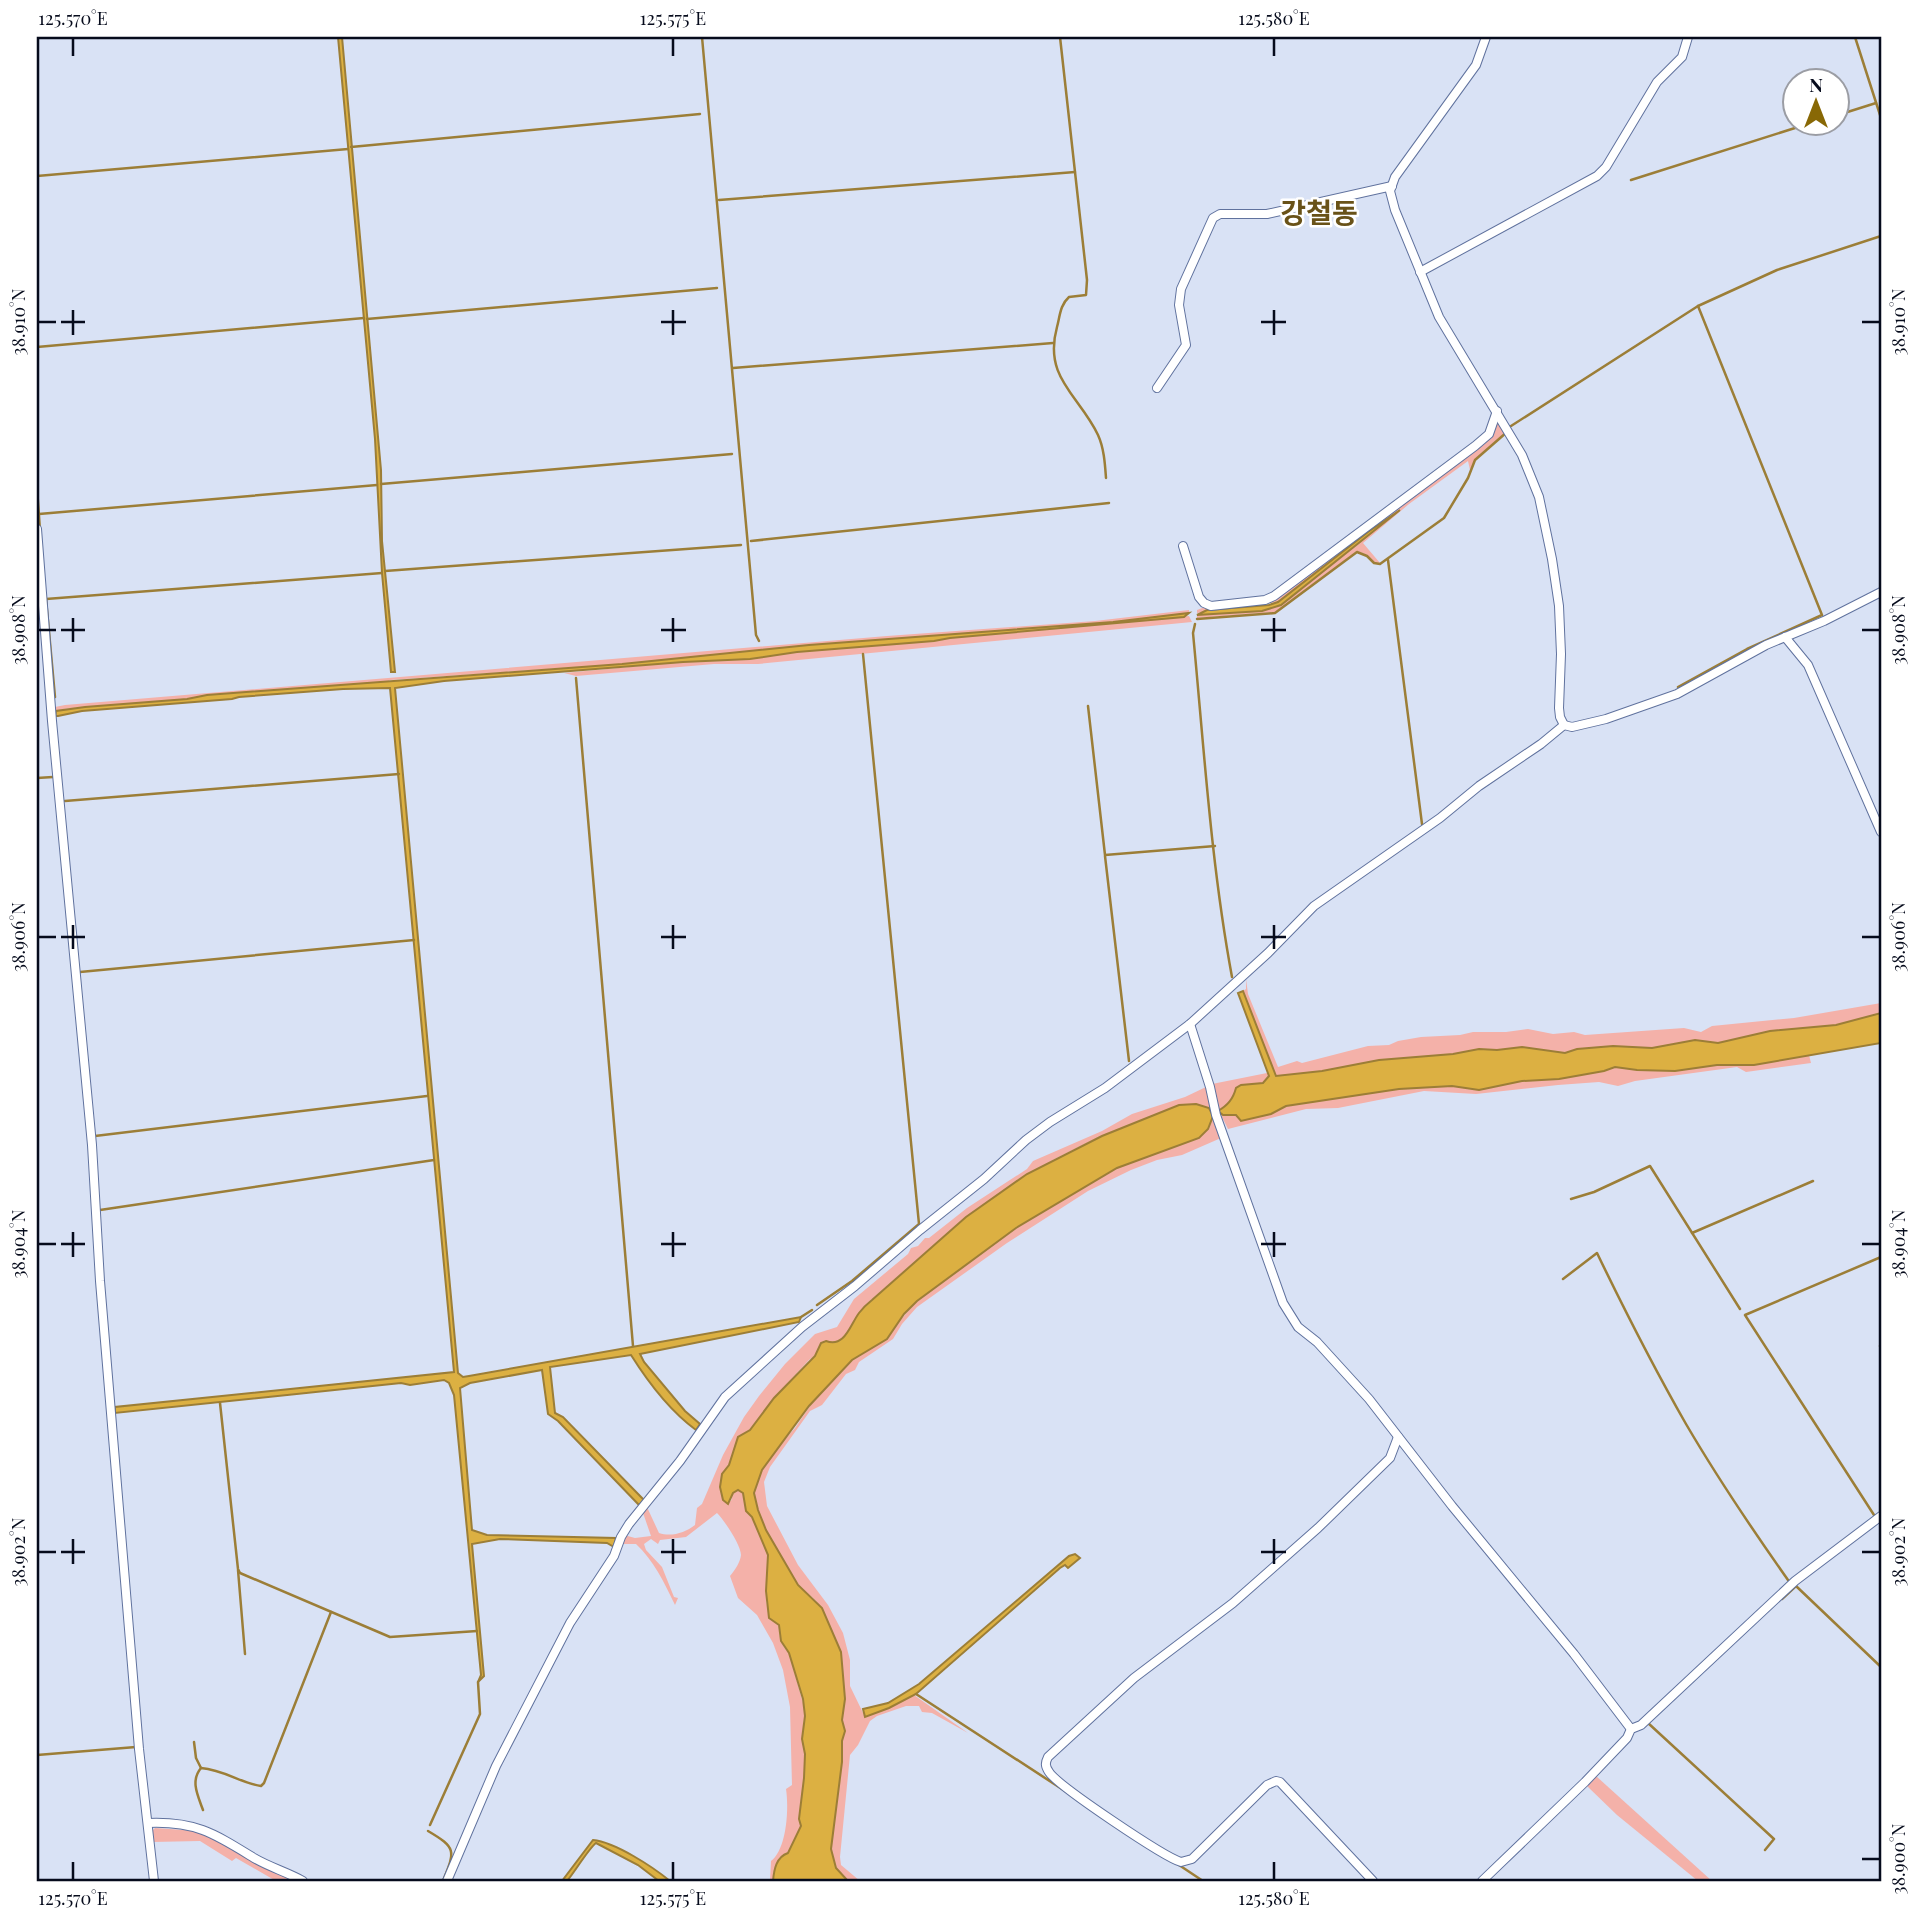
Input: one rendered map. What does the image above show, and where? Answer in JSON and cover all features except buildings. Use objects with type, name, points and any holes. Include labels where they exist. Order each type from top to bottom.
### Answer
[{"type":"street","points":[[1486,37],[1476,65],[1395,177],[1390,191],[1419,272],[1439,317],[1497,411],[1530,472],[1546,526],[1559,606],[1559,708],[1564,724],[1572,727],[1606,719],[1677,694],[1766,645],[1824,621],[1881,592]]},
{"type":"street","points":[[1419,272],[1597,176],[1606,167],[1657,82],[1682,57],[1688,37]]},
{"type":"street","points":[[1157,388],[1186,345],[1179,305],[1181,289],[1213,218],[1220,214],[1267,214],[1392,186]]},
{"type":"street","points":[[1183,547],[1199,597],[1204,604],[1210,606],[1265,600],[1302,576],[1475,446],[1489,434],[1497,411]]},
{"type":"street","points":[[37,529],[52,721],[92,1145],[100,1281],[138,1735],[154,1881]]},
{"type":"street","points":[[1784,638],[1808,665],[1881,832]]},
{"type":"street","points":[[447,1881],[496,1766],[570,1623],[614,1556],[629,1524],[680,1461],[725,1396],[802,1327],[984,1180],[1026,1140],[1105,1088],[1190,1024],[1268,953],[1299,918],[1541,744],[1564,724]]},
{"type":"street","points":[[1190,1024],[1216,1115],[1283,1303],[1298,1327],[1317,1342],[1361,1390],[1574,1654],[1631,1729]]},
{"type":"street","points":[[1373,1881],[1280,1782],[1267,1785],[1192,1859],[1181,1862],[1161,1852],[1063,1786],[1047,1770],[1046,1761],[1134,1678],[1233,1603],[1318,1528],[1390,1458],[1398,1437]]},
{"type":"street","points":[[1482,1881],[1585,1782],[1627,1738],[1631,1729],[1641,1725],[1795,1581],[1881,1516]]},
{"type":"street","points":[[148,1823],[192,1825],[215,1834],[256,1859],[303,1881]]},
{"type":"shaded area","points":[[338,37],[342,37],[381,470],[382,541],[395,672],[391,672],[382,573],[375,439]]},
{"type":"shaded area","points":[[1498,421],[1506,432],[1475,459],[1470,470],[1468,461],[1409,504],[1363,543],[1380,563],[1375,563],[1367,555],[1357,551],[1275,612],[1197,618],[1197,615],[1262,611],[1281,605],[1394,515],[1278,602],[1197,613],[1197,610],[1205,607],[1268,601],[1488,439]]},
{"type":"shaded area","points":[[1400,510],[1281,605],[1262,611],[1197,615],[1207,610],[1278,602]]},
{"type":"shaded area","points":[[1189,610],[1189,613],[1180,615],[1113,622],[809,645],[622,664],[390,680],[386,683],[64,709],[55,713],[55,707],[65,705],[1095,621]]},
{"type":"shaded area","points":[[1189,613],[1184,617],[797,652],[750,659],[444,681],[395,688],[458,1373],[463,1377],[801,1317],[799,1322],[640,1354],[685,1411],[700,1424],[696,1430],[660,1396],[631,1355],[550,1367],[555,1413],[563,1417],[644,1500],[639,1505],[558,1421],[548,1414],[542,1370],[470,1383],[460,1388],[472,1530],[487,1535],[616,1538],[614,1547],[607,1543],[500,1539],[472,1544],[484,1676],[478,1682],[481,1675],[454,1395],[449,1383],[444,1380],[410,1385],[401,1383],[115,1413],[115,1407],[454,1372],[390,688],[239,697],[82,711],[58,716],[55,716],[56,711],[207,695],[622,664],[809,645],[1113,622]]},
{"type":"shaded area","points":[[1189,616],[1192,622],[758,664],[714,664],[576,676],[564,673],[750,659],[797,652]]},
{"type":"shaded area","points":[[1246,979],[1248,994],[1278,1067],[1368,1046],[1473,1032],[1528,1029],[1553,1034],[1574,1032],[1585,1035],[1684,1028],[1701,1032],[1712,1026],[1794,1018],[1881,1003],[1881,1013],[1836,1025],[1770,1031],[1718,1043],[1695,1040],[1652,1048],[1613,1046],[1577,1049],[1565,1053],[1522,1047],[1479,1049],[1453,1054],[1379,1060],[1322,1071],[1276,1076],[1243,991],[1246,989]]},
{"type":"shaded area","points":[[1243,991],[1276,1076],[1322,1071],[1379,1060],[1453,1054],[1479,1049],[1522,1047],[1565,1053],[1577,1049],[1613,1046],[1652,1048],[1695,1040],[1718,1043],[1770,1031],[1836,1025],[1881,1013],[1881,1043],[1754,1065],[1717,1065],[1675,1071],[1615,1067],[1559,1079],[1522,1081],[1479,1090],[1452,1086],[1399,1089],[1286,1106],[1271,1114],[1241,1121],[1236,1115],[1223,1115],[1218,1111],[1230,1101],[1236,1088],[1263,1083],[1269,1076],[1238,993]]},
{"type":"shaded area","points":[[1809,1055],[1811,1063],[1746,1072],[1737,1067],[1635,1081],[1618,1086],[1599,1082],[1476,1094],[1424,1091],[1338,1108],[1306,1109],[1228,1129],[1220,1113],[1236,1115],[1242,1121],[1271,1114],[1286,1106],[1399,1089],[1452,1086],[1479,1090],[1522,1081],[1559,1079],[1615,1067],[1675,1071]]},
{"type":"shaded area","points":[[1267,1073],[1269,1076],[1263,1083],[1241,1085],[1231,1100],[1218,1111],[1212,1084]]},
{"type":"shaded area","points":[[1206,1087],[1212,1111],[1201,1105],[1179,1105],[1101,1136],[1053,1160],[966,1217],[871,1300],[859,1313],[847,1334],[809,1360],[774,1398],[750,1430],[738,1437],[729,1465],[722,1474],[720,1487],[723,1500],[731,1501],[733,1493],[738,1490],[743,1493],[746,1511],[766,1545],[769,1556],[767,1605],[779,1625],[781,1640],[789,1653],[805,1710],[801,1826],[788,1853],[773,1873],[773,1881],[770,1881],[771,1861],[781,1847],[786,1828],[786,1789],[792,1785],[790,1707],[783,1670],[773,1643],[757,1615],[738,1598],[730,1576],[741,1555],[738,1545],[717,1513],[686,1537],[660,1540],[658,1544],[651,1539],[644,1544],[646,1550],[662,1567],[674,1597],[678,1598],[675,1605],[648,1557],[636,1544],[621,1544],[624,1535],[635,1538],[651,1536],[642,1510],[646,1505],[659,1533],[678,1534],[695,1525],[697,1508],[702,1504],[723,1455],[759,1396],[785,1364],[815,1334],[837,1327],[854,1299],[908,1254],[911,1248],[918,1246],[967,1208],[1027,1169],[1033,1161],[1102,1131],[1132,1114],[1185,1097]]},
{"type":"shaded area","points":[[1196,1104],[1209,1108],[1213,1116],[1208,1129],[1199,1138],[1117,1168],[1016,1228],[917,1301],[904,1314],[887,1339],[852,1360],[809,1406],[762,1470],[754,1493],[758,1510],[766,1530],[798,1585],[822,1608],[841,1652],[845,1699],[842,1720],[845,1731],[831,1849],[836,1868],[848,1881],[773,1881],[776,1864],[788,1853],[801,1826],[799,1819],[804,1778],[805,1754],[802,1739],[805,1716],[803,1699],[789,1653],[781,1641],[779,1625],[769,1618],[766,1591],[768,1555],[752,1517],[746,1511],[743,1493],[738,1490],[733,1493],[728,1504],[723,1500],[720,1487],[722,1474],[729,1465],[738,1437],[750,1430],[774,1398],[815,1356],[821,1343],[842,1338],[865,1307],[966,1217],[1027,1174],[1102,1136],[1179,1105]]},
{"type":"shaded area","points":[[1213,1116],[1221,1138],[1182,1155],[1157,1160],[1131,1170],[1088,1191],[1007,1243],[917,1307],[893,1339],[859,1362],[855,1370],[846,1374],[822,1405],[810,1411],[770,1467],[764,1482],[767,1506],[798,1565],[828,1605],[843,1633],[850,1660],[850,1686],[865,1717],[914,1695],[968,1733],[932,1713],[922,1712],[919,1706],[906,1706],[870,1721],[850,1755],[840,1857],[841,1865],[860,1881],[848,1881],[836,1868],[831,1849],[845,1731],[842,1720],[845,1699],[841,1652],[816,1601],[798,1585],[766,1530],[754,1493],[762,1470],[814,1400],[852,1360],[896,1325],[917,1301],[1016,1228],[1117,1168],[1199,1138]]},
{"type":"shaded area","points":[[1075,1554],[1080,1558],[1068,1568],[1065,1565],[1060,1568],[916,1694],[865,1717],[863,1709],[888,1703],[919,1684],[1069,1556]]},
{"type":"shaded area","points":[[1596,1776],[1712,1881],[1698,1881],[1617,1815],[1587,1786]]},
{"type":"shaded area","points":[[155,1828],[198,1831],[261,1866],[295,1881],[276,1881],[236,1858],[232,1861],[200,1841],[152,1842],[151,1832]]},
{"type":"shaded area","points":[[593,1840],[623,1850],[670,1881],[659,1881],[638,1865],[596,1843],[567,1881],[562,1881]]},
{"type":"waterway","points":[[702,37],[756,635],[759,641]]},
{"type":"waterway","points":[[1060,37],[1087,280],[1086,295],[1069,297],[1062,307],[1054,345],[1055,360],[1065,385],[1098,435],[1106,478]]},
{"type":"waterway","points":[[1855,37],[1881,118]]},
{"type":"waterway","points":[[1852,111],[1876,103]]},
{"type":"waterway","points":[[351,147],[700,114]]},
{"type":"waterway","points":[[1631,180],[1782,132]]},
{"type":"waterway","points":[[37,176],[348,149]]},
{"type":"waterway","points":[[719,200],[1075,172]]},
{"type":"waterway","points":[[1511,426],[1698,306],[1777,270],[1881,236]]},
{"type":"waterway","points":[[367,319],[717,288]]},
{"type":"waterway","points":[[1678,687],[1747,649],[1822,615],[1698,306]]},
{"type":"waterway","points":[[37,347],[364,318]]},
{"type":"waterway","points":[[733,368],[1053,343]]},
{"type":"waterway","points":[[1197,619],[1275,613],[1357,552],[1380,564],[1444,518],[1468,478],[1475,460],[1507,432]]},
{"type":"waterway","points":[[381,484],[732,454]]},
{"type":"waterway","points":[[39,514],[377,485]]},
{"type":"waterway","points":[[37,488],[40,530]]},
{"type":"waterway","points":[[751,541],[1109,503]]},
{"type":"waterway","points":[[385,571],[741,545]]},
{"type":"waterway","points":[[1388,560],[1422,824]]},
{"type":"waterway","points":[[46,599],[382,573]]},
{"type":"waterway","points":[[46,599],[55,697]]},
{"type":"waterway","points":[[1195,624],[1193,633],[1209,806],[1232,977]]},
{"type":"waterway","points":[[817,1305],[852,1281],[919,1224],[863,654]]},
{"type":"waterway","points":[[576,678],[633,1346]]},
{"type":"waterway","points":[[1088,706],[1105,855],[1215,846]]},
{"type":"waterway","points":[[65,801],[399,774]]},
{"type":"waterway","points":[[37,778],[53,777]]},
{"type":"waterway","points":[[1105,856],[1129,1061]]},
{"type":"waterway","points":[[80,972],[414,940]]},
{"type":"waterway","points":[[95,1136],[427,1096]]},
{"type":"waterway","points":[[100,1210],[434,1160]]},
{"type":"waterway","points":[[1571,1199],[1594,1192],[1650,1166],[1740,1309]]},
{"type":"waterway","points":[[1692,1233],[1813,1181]]},
{"type":"waterway","points":[[1563,1279],[1597,1253],[1686,1424],[1735,1503],[1788,1580]]},
{"type":"waterway","points":[[1874,1515],[1745,1315],[1881,1257]]},
{"type":"waterway","points":[[801,1317],[812,1310]]},
{"type":"waterway","points":[[220,1403],[240,1573],[390,1637],[477,1631]]},
{"type":"waterway","points":[[238,1570],[245,1654]]},
{"type":"waterway","points":[[1782,1599],[1796,1586],[1881,1667]]},
{"type":"waterway","points":[[203,1810],[195,1783],[201,1768],[261,1786],[264,1783],[331,1612]]},
{"type":"waterway","points":[[430,1825],[480,1714],[478,1682]]},
{"type":"waterway","points":[[916,1694],[1065,1791]]},
{"type":"waterway","points":[[1648,1723],[1774,1839],[1765,1850]]},
{"type":"waterway","points":[[194,1742],[196,1758],[201,1768]]},
{"type":"waterway","points":[[37,1755],[136,1747]]},
{"type":"waterway","points":[[428,1831],[449,1846],[451,1851],[450,1863],[443,1881]]},
{"type":"waterway","points":[[1179,1865],[1203,1881]]},
{"type":"district","name":"강철동","points":[[1319,211]]}]
